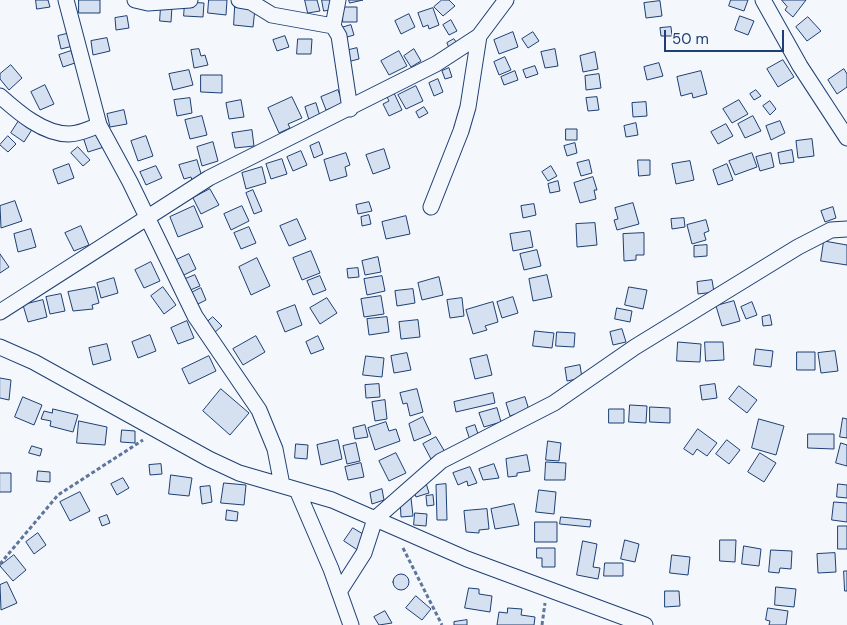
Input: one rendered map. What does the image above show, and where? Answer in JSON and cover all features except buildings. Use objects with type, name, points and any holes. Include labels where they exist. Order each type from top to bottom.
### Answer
[{"type":"street","points":[[66,0],[99,125],[148,219],[195,316],[259,410],[275,449],[282,485]]},
{"type":"street","points":[[135,0],[148,3],[190,0]]},
{"type":"street","points":[[239,0],[251,2],[272,15],[333,26]]},
{"type":"street","points":[[338,0],[333,26],[339,36],[350,109]]},
{"type":"street","points":[[0,312],[148,219],[209,178],[350,109],[436,64],[479,36],[506,0]]},
{"type":"street","points":[[763,0],[800,66],[847,138]]},
{"type":"street","points":[[431,207],[461,131],[468,107],[474,82],[479,36]]},
{"type":"street","points":[[0,96],[33,122],[60,133],[70,134],[99,125]]},
{"type":"street","points":[[339,592],[364,552],[375,519],[441,461],[554,403],[635,347],[798,247],[831,230],[847,229]]},
{"type":"street","points":[[0,346],[34,362],[158,431],[239,473],[332,500],[550,591],[645,625]]},
{"type":"street","points":[[297,490],[351,625]]},
{"type":"path","points":[[0,564],[58,495],[158,431]]},
{"type":"path","points":[[393,527],[442,625]]},
{"type":"path","points":[[542,625],[543,609],[550,591]]}]
